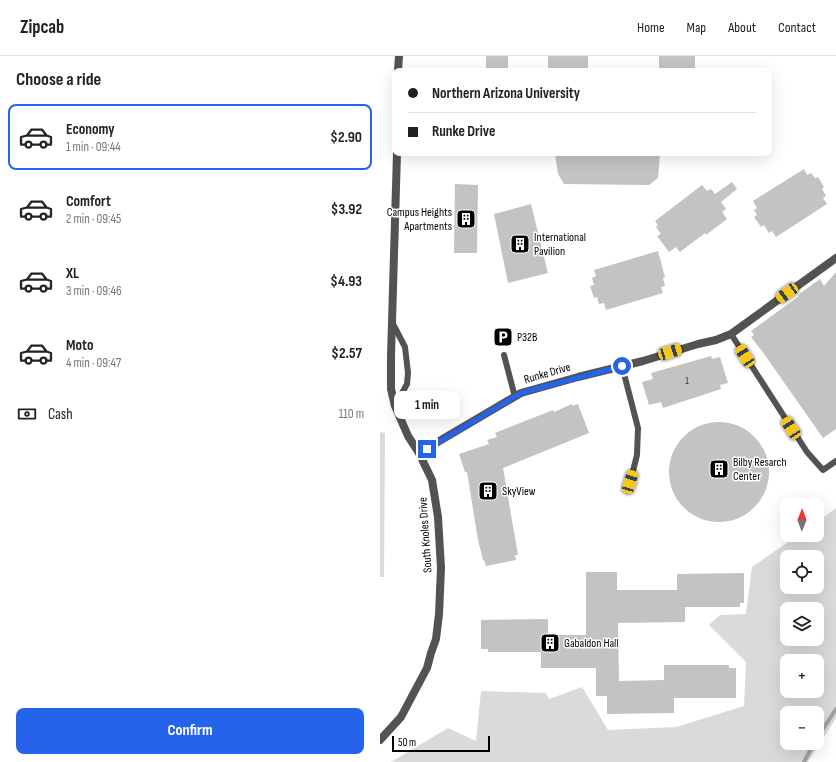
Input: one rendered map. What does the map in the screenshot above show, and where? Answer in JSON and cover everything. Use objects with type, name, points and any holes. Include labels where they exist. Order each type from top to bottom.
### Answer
[{"type":"street","points":[[398,68],[399,56]]},
{"type":"street","name":"South Knoles Drive","points":[[380,740],[401,716],[427,668],[436,639],[439,614],[441,568],[438,517],[432,480],[419,453],[408,436],[395,406],[390,380],[397,156]]},
{"type":"street","name":"Runke Drive","points":[[419,453],[521,393],[716,340],[730,334],[836,258]]},
{"type":"lane","points":[[392,322],[405,347],[408,373],[407,384],[395,406]]},
{"type":"lane","points":[[730,334],[807,452],[823,470],[836,461]]},
{"type":"lane","points":[[504,356],[515,397]]},
{"type":"lane","points":[[622,366],[638,428],[637,455],[628,491]]},
{"type":"shaded area","points":[[380,432],[385,433],[384,577],[380,577]]},
{"type":"shaded area","points":[[836,508],[836,718],[824,737],[824,706],[780,706],[780,750],[816,750],[808,762],[391,762],[448,728],[476,741],[481,691],[546,693],[549,699],[582,687],[608,730],[676,727],[744,706],[746,662],[709,625],[720,615],[746,614],[752,567],[788,542],[824,542],[824,517]]},
{"type":"building","points":[[486,56],[508,56],[508,68],[486,68]]},
{"type":"building","points":[[548,56],[588,56],[588,68],[548,68]]},
{"type":"building","points":[[659,56],[695,56],[695,68],[659,68]]},
{"type":"building","points":[[555,156],[660,156],[658,178],[649,185],[564,184],[558,174]]},
{"type":"building","points":[[804,169],[807,175],[811,173],[815,178],[818,177],[824,187],[822,189],[826,196],[823,198],[827,204],[776,237],[772,231],[769,233],[764,225],[761,227],[754,217],[757,215],[754,210],[757,208],[753,201]]},
{"type":"building","points":[[732,182],[737,189],[721,202],[726,209],[722,212],[727,219],[680,252],[676,247],[669,252],[657,236],[661,234],[656,227],[658,225],[655,221],[702,185],[707,191],[711,189],[715,194]]},
{"type":"building","name":"Campus Heights Apartments","points":[[455,184],[478,185],[477,253],[454,253]]},
{"type":"building","name":"International Pavilion","points":[[531,204],[548,273],[508,283],[494,214]]},
{"type":"building","points":[[658,251],[665,277],[663,278],[665,286],[661,287],[663,293],[606,310],[604,303],[599,304],[597,297],[594,298],[590,286],[594,285],[592,278],[596,276],[594,270]]},
{"type":"building","points":[[836,272],[836,429],[823,438],[751,337],[754,335],[751,331],[820,279],[824,286]]},
{"type":"building","points":[[711,356],[712,359],[720,357],[728,383],[720,385],[721,389],[663,408],[661,402],[649,405],[642,382],[653,379],[651,373]]},
{"type":"building","name":"SkyView","points":[[572,404],[573,406],[578,404],[589,433],[503,468],[518,555],[515,555],[516,560],[486,566],[478,540],[467,472],[465,472],[459,454],[489,444],[487,440],[497,437],[495,433]]},
{"type":"building","name":"Bilby Resarch Center","points":[[719,422],[729,423],[747,430],[761,444],[768,462],[768,482],[761,500],[747,514],[729,521],[719,522],[709,521],[691,514],[677,500],[670,482],[669,472],[670,462],[677,444],[691,430],[709,423]]},
{"type":"building","name":"Gabaldon Hall","points":[[586,572],[617,572],[617,590],[677,590],[677,574],[744,573],[744,603],[740,603],[740,607],[685,607],[685,622],[618,623],[619,681],[664,680],[664,665],[729,665],[729,668],[736,668],[736,698],[674,698],[674,713],[607,714],[607,696],[596,696],[596,668],[541,668],[541,652],[488,652],[488,649],[481,649],[481,620],[548,619],[548,635],[586,635]]},
{"type":"waterway","points":[[824,727],[836,709]]},
{"type":"waterway","points":[[804,762],[810,750]]},
{"type":"place","name":"Campus Heights Apartments","points":[[466,219]]},
{"type":"place","name":"International Pavilion","points":[[520,244]]},
{"type":"place","name":"P32B","points":[[503,337]]},
{"type":"place","name":"Bilby Resarch Center","points":[[719,469]]},
{"type":"place","name":"SkyView","points":[[488,491]]},
{"type":"place","name":"Gabaldon Hall","points":[[550,643]]},
{"type":"route","points":[[427,449],[521,393],[622,366]]}]
